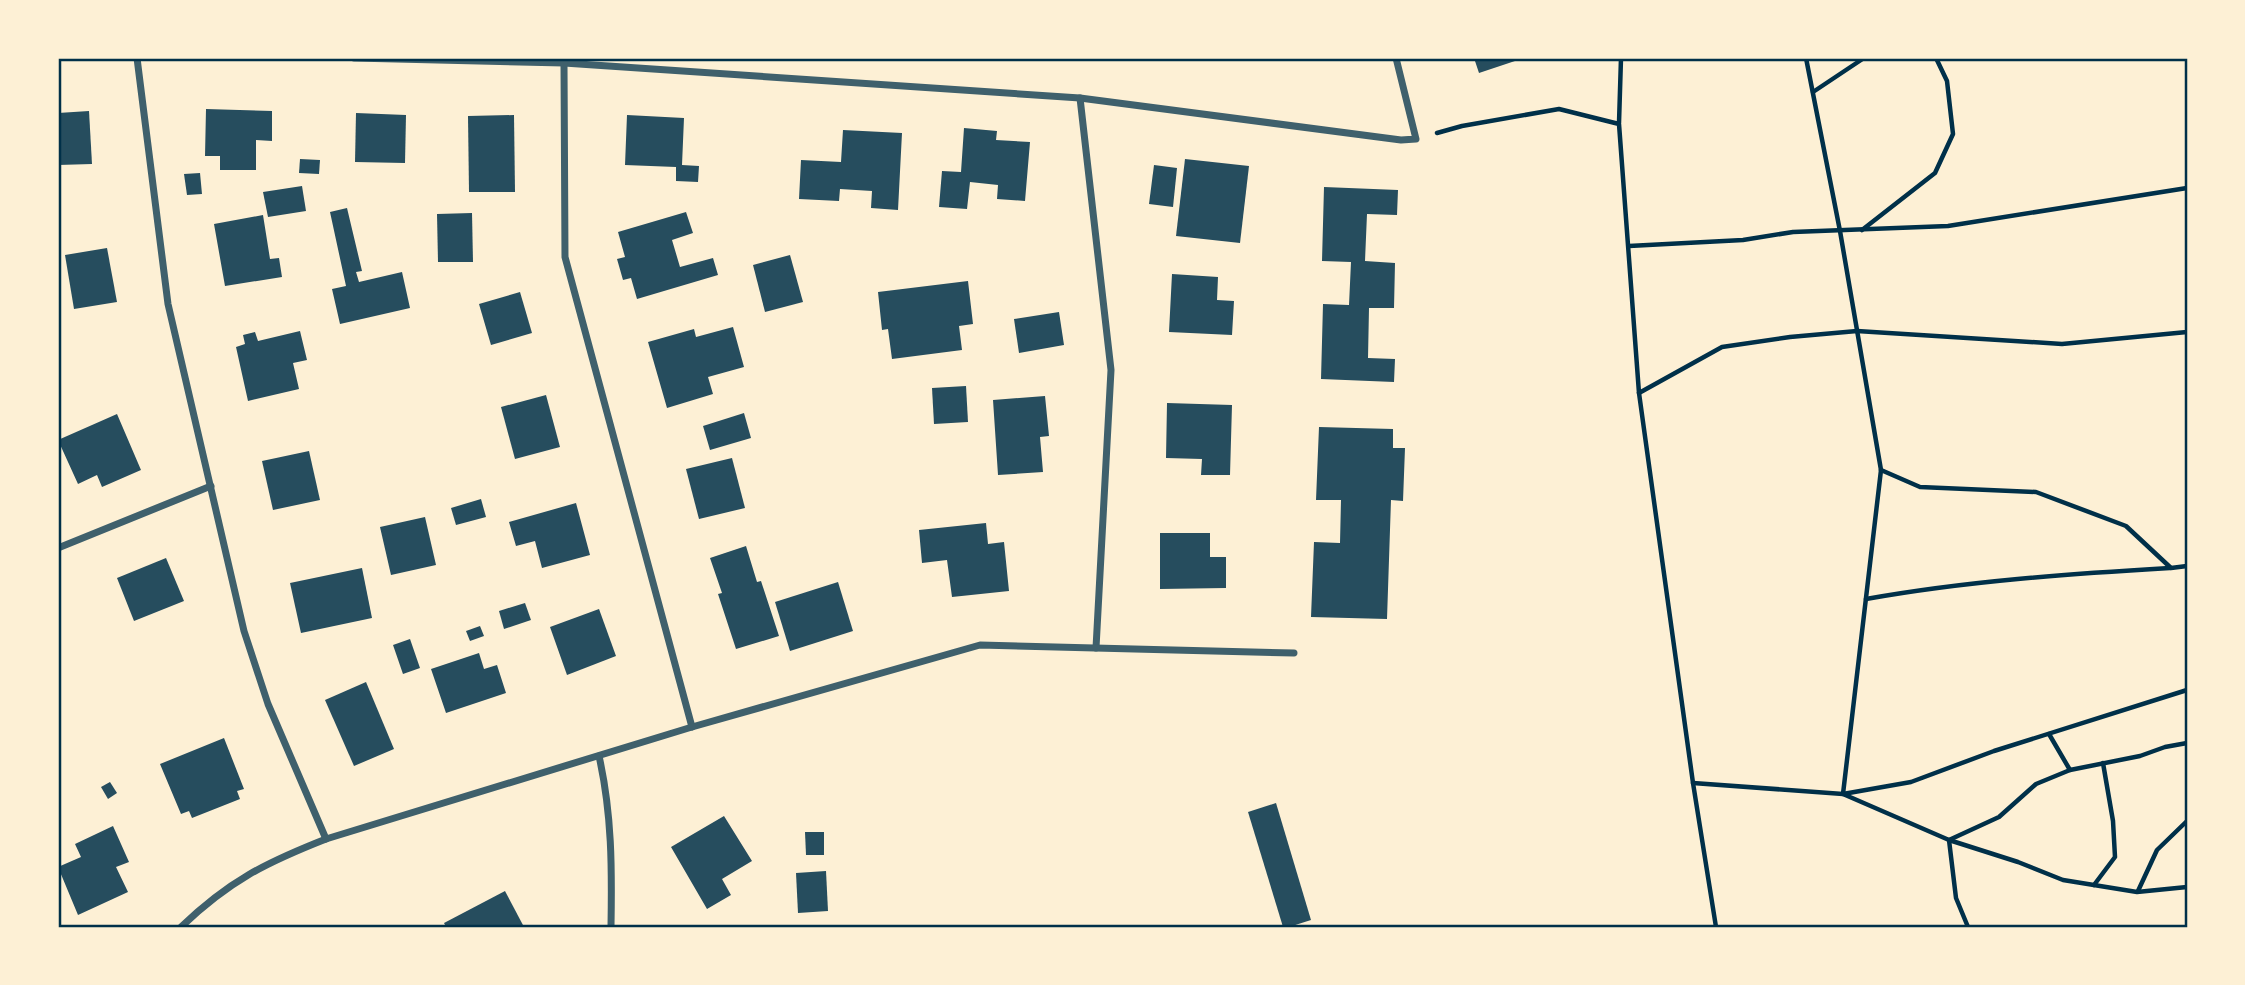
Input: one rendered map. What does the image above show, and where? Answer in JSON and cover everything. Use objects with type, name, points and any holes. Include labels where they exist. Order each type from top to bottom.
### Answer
[{"type":"street","points":[[136,58],[169,304],[244,631],[268,704],[326,839]]},
{"type":"street","points":[[354,58],[565,60],[1080,98],[1401,140],[1416,139],[1396,58]]},
{"type":"street","points":[[565,60],[565,257],[692,727]]},
{"type":"street","points":[[1080,98],[1111,370],[1096,648]]},
{"type":"street","points":[[58,548],[211,486]]},
{"type":"street","points":[[181,927],[205,904],[235,882],[274,860],[326,839],[692,727],[981,645],[1294,653]]},
{"type":"street","points":[[599,756],[607,794],[611,847],[611,927]]},
{"type":"path","points":[[1621,58],[1619,124],[1639,393],[1693,783],[1716,927]]},
{"type":"path","points":[[1806,58],[1840,231],[1881,470],[1843,793]]},
{"type":"path","points":[[1813,92],[1864,58]]},
{"type":"path","points":[[1862,230],[1935,173],[1953,134],[1947,81],[1936,58]]},
{"type":"path","points":[[1416,139],[1462,126],[1559,109],[1619,124]]},
{"type":"path","points":[[1629,247],[1743,240],[1793,232],[1948,226],[2187,188]]},
{"type":"path","points":[[1639,393],[1722,347],[1857,331],[2062,344],[2187,332]]},
{"type":"path","points":[[1881,470],[1920,487],[2036,492],[2126,526],[2171,568]]},
{"type":"path","points":[[1867,599],[1948,585],[2187,566]]},
{"type":"path","points":[[1693,783],[1843,793],[1911,782],[1994,751],[2187,690]]},
{"type":"path","points":[[2049,734],[2070,770]]},
{"type":"path","points":[[1948,840],[1999,817],[2036,784],[2070,770],[2187,743]]},
{"type":"path","points":[[2094,885],[2115,857],[2113,821],[2103,763]]},
{"type":"path","points":[[1843,793],[1948,840],[2018,862],[2063,880],[2137,892],[2187,887]]},
{"type":"path","points":[[2137,892],[2157,850],[2187,821]]},
{"type":"path","points":[[1948,840],[1956,898],[1968,927]]},
{"type":"building","points":[[1474,58],[1524,58],[1479,73]]},
{"type":"building","points":[[206,109],[272,111],[272,141],[256,140],[256,170],[220,170],[220,156],[205,156]]},
{"type":"building","points":[[89,111],[92,164],[58,165],[58,113]]},
{"type":"building","points":[[356,113],[406,115],[405,163],[355,162]]},
{"type":"building","points":[[514,115],[515,192],[469,192],[468,116]]},
{"type":"building","points":[[627,115],[684,118],[682,165],[699,166],[698,182],[676,181],[676,167],[625,165]]},
{"type":"building","points":[[964,128],[997,131],[996,140],[1030,142],[1025,201],[997,199],[998,185],[970,182],[967,209],[939,207],[942,171],[961,172]]},
{"type":"building","points":[[843,130],[902,133],[898,210],[871,208],[872,191],[840,189],[839,201],[799,199],[801,160],[841,162]]},
{"type":"building","points":[[300,159],[320,160],[319,174],[299,173]]},
{"type":"building","points":[[1185,159],[1249,166],[1240,243],[1176,236]]},
{"type":"building","points":[[1154,165],[1177,168],[1173,207],[1149,204]]},
{"type":"building","points":[[200,173],[202,194],[187,195],[184,174]]},
{"type":"building","points":[[302,186],[306,211],[268,217],[263,192]]},
{"type":"building","points":[[1324,187],[1398,190],[1397,215],[1367,214],[1365,261],[1395,263],[1394,308],[1369,308],[1368,358],[1395,359],[1394,382],[1321,379],[1323,304],[1349,305],[1351,262],[1322,261]]},
{"type":"building","points":[[347,208],[362,271],[356,272],[359,282],[402,272],[410,308],[340,324],[332,289],[346,286],[330,212]]},
{"type":"building","points":[[686,212],[693,233],[672,240],[680,267],[713,258],[718,275],[637,299],[631,278],[623,280],[617,259],[625,257],[618,232]]},
{"type":"building","points":[[472,213],[473,262],[438,262],[437,214]]},
{"type":"building","points":[[263,215],[270,259],[279,258],[282,277],[225,286],[214,224]]},
{"type":"building","points":[[107,248],[117,302],[74,309],[65,255]]},
{"type":"building","points":[[790,255],[803,302],[765,312],[753,265]]},
{"type":"building","points":[[1172,274],[1218,277],[1217,300],[1234,301],[1232,335],[1169,332]]},
{"type":"building","points":[[968,281],[973,324],[959,326],[962,350],[892,359],[888,329],[882,330],[878,292]]},
{"type":"building","points":[[520,292],[532,333],[491,345],[479,304]]},
{"type":"building","points":[[1059,312],[1064,345],[1019,353],[1014,319]]},
{"type":"building","points":[[733,327],[744,367],[708,377],[713,394],[667,408],[648,342],[694,329],[696,337]]},
{"type":"building","points":[[300,331],[307,360],[293,363],[299,389],[248,401],[236,347],[245,344],[243,335],[255,332],[258,341]]},
{"type":"building","points":[[966,386],[968,422],[934,424],[932,388]]},
{"type":"building","points":[[546,395],[560,447],[515,459],[501,407]]},
{"type":"building","points":[[1045,396],[1049,436],[1040,437],[1043,472],[998,475],[993,400]]},
{"type":"building","points":[[1167,403],[1232,405],[1230,475],[1201,475],[1202,459],[1166,458]]},
{"type":"building","points":[[744,413],[751,438],[710,450],[703,426]]},
{"type":"building","points":[[117,414],[141,470],[102,487],[97,475],[78,484],[58,440]]},
{"type":"building","points":[[1319,427],[1393,429],[1393,448],[1405,448],[1403,501],[1391,500],[1387,619],[1311,617],[1314,542],[1340,543],[1341,500],[1316,500]]},
{"type":"building","points":[[309,451],[320,500],[273,510],[262,461]]},
{"type":"building","points":[[732,458],[745,508],[699,519],[686,469]]},
{"type":"building","points":[[481,499],[486,517],[456,525],[451,508]]},
{"type":"building","points":[[576,503],[590,555],[542,568],[535,541],[516,546],[509,522]]},
{"type":"building","points":[[425,517],[436,565],[391,575],[380,527]]},
{"type":"building","points":[[986,523],[988,544],[1004,542],[1009,591],[952,597],[947,560],[922,563],[919,530]]},
{"type":"building","points":[[1160,533],[1210,533],[1210,557],[1226,557],[1226,588],[1160,589]]},
{"type":"building","points":[[746,546],[779,636],[736,649],[718,594],[722,593],[710,558]]},
{"type":"building","points":[[166,558],[184,601],[134,621],[117,578]]},
{"type":"building","points":[[362,568],[372,618],[301,633],[290,583]]},
{"type":"building","points":[[838,582],[853,631],[790,651],[775,602]]},
{"type":"building","points":[[525,603],[531,620],[504,629],[499,611]]},
{"type":"building","points":[[599,609],[616,656],[567,675],[550,627]]},
{"type":"building","points":[[480,626],[484,636],[470,641],[466,631]]},
{"type":"building","points":[[410,639],[420,668],[403,674],[393,645]]},
{"type":"building","points":[[479,653],[484,669],[497,665],[506,693],[446,713],[431,669]]},
{"type":"building","points":[[366,682],[394,749],[354,766],[325,700]]},
{"type":"building","points":[[224,738],[244,789],[237,791],[240,799],[192,818],[189,811],[181,814],[160,764]]},
{"type":"building","points":[[110,782],[117,793],[108,799],[101,787]]},
{"type":"building","points":[[1276,803],[1311,920],[1289,927],[1283,927],[1248,812]]},
{"type":"building","points":[[724,816],[752,861],[722,879],[731,895],[707,909],[671,847]]},
{"type":"building","points":[[113,826],[129,862],[116,867],[128,892],[78,915],[58,867],[81,857],[75,844]]},
{"type":"building","points":[[805,832],[824,832],[824,855],[806,855]]},
{"type":"building","points":[[826,871],[828,911],[798,913],[796,873]]},
{"type":"building","points":[[505,891],[524,927],[446,927],[444,923]]}]
